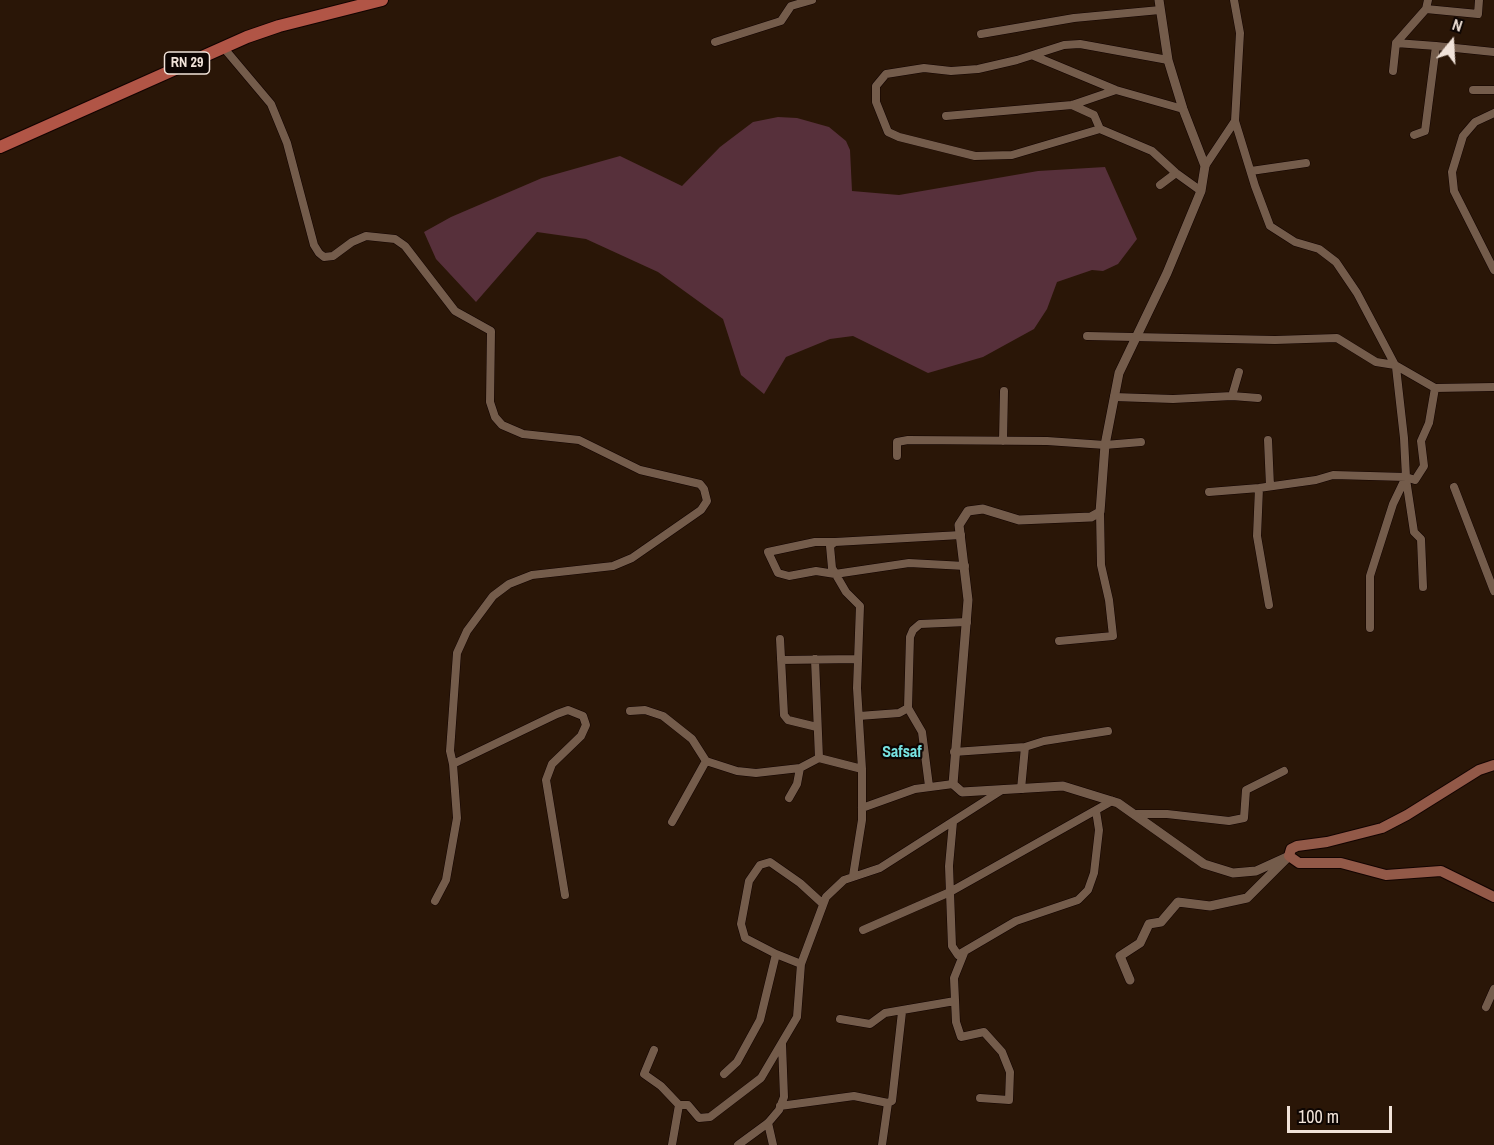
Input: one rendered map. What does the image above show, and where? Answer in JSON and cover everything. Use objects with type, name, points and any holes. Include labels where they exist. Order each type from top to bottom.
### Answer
[{"type":"main road","name":"RN 29","points":[[0,147],[223,47],[279,26],[382,0]]},
{"type":"main road","points":[[1494,765],[1479,770],[1382,828],[1327,842],[1297,846],[1291,849],[1289,855],[1299,863],[1341,863],[1386,875],[1441,871],[1494,897]]},
{"type":"street","points":[[716,42],[781,21],[791,6],[812,0]]},
{"type":"street","points":[[1234,0],[1240,33],[1235,121],[1254,186],[1270,226],[1295,242],[1319,249],[1336,262],[1357,293],[1395,366],[1413,532],[1421,538],[1423,587]]},
{"type":"street","points":[[1393,71],[1396,44],[1426,9],[1428,0]]},
{"type":"street","points":[[1426,9],[1478,14],[1479,0]]},
{"type":"street","points":[[981,34],[1160,5],[1168,60],[1183,109],[1205,165]]},
{"type":"street","points":[[1168,60],[1080,44],[1064,45],[1034,56],[978,69],[951,71],[924,68],[886,74],[876,86],[876,94],[888,132],[899,137],[975,156],[1012,155],[1100,129],[1152,151],[1176,173],[1201,191]]},
{"type":"street","points":[[1396,44],[1494,52]]},
{"type":"street","points":[[1414,135],[1425,131],[1436,46]]},
{"type":"street","points":[[223,47],[270,104],[287,143],[314,245],[319,253],[324,257],[333,256],[352,242],[366,236],[395,239],[405,246],[455,311],[491,332],[490,402],[495,417],[502,425],[523,434],[579,440],[600,448],[640,470],[700,484],[707,501],[701,510],[632,558],[613,566],[532,575],[509,584],[493,596],[467,632],[457,653],[450,751],[458,818],[446,880],[435,901]]},
{"type":"street","points":[[1034,56],[1116,90],[1183,109]]},
{"type":"street","points":[[946,116],[1072,105],[1116,90]]},
{"type":"street","points":[[1473,90],[1494,90]]},
{"type":"street","points":[[1072,105],[1094,115],[1100,129]]},
{"type":"street","points":[[1494,113],[1475,122],[1463,136],[1452,172],[1454,191],[1494,270]]},
{"type":"street","points":[[1059,641],[1113,636],[1110,600],[1101,565],[1100,512],[1105,445],[1119,373],[1137,338],[1201,191],[1205,165],[1235,121]]},
{"type":"street","points":[[1251,171],[1306,164]]},
{"type":"street","points":[[1160,185],[1176,173]]},
{"type":"street","points":[[1087,336],[1337,338],[1376,362],[1395,366],[1435,388],[1494,387]]},
{"type":"street","points":[[1232,396],[1239,372]]},
{"type":"street","points":[[1209,492],[1259,488],[1316,480],[1333,475],[1406,477],[1415,480],[1424,466],[1421,441],[1429,423],[1435,388]]},
{"type":"street","points":[[1003,441],[1004,391]]},
{"type":"street","points":[[1114,397],[1173,399],[1232,396],[1258,398]]},
{"type":"street","points":[[897,456],[897,442],[908,440],[1105,445],[1141,442]]},
{"type":"street","points":[[1268,440],[1270,486]]},
{"type":"street","points":[[1370,628],[1370,576],[1393,504],[1406,477]]},
{"type":"street","points":[[1454,487],[1494,591]]},
{"type":"street","points":[[1259,488],[1257,536],[1269,604]]},
{"type":"street","points":[[953,784],[967,622],[965,566],[959,525],[968,510],[983,509],[1019,520],[1091,517],[1100,512]]},
{"type":"street","points":[[961,535],[815,542],[768,552],[778,573],[789,576],[816,572],[835,574],[909,563],[965,566]]},
{"type":"street","points":[[835,542],[830,546],[830,557],[835,574],[846,592],[860,606],[858,659],[862,808],[853,876]]},
{"type":"street","points":[[929,786],[922,732],[908,708],[910,637],[913,630],[920,624],[967,622]]},
{"type":"street","points":[[780,639],[784,715],[788,720],[817,727]]},
{"type":"street","points":[[814,659],[819,714],[817,727],[819,758]]},
{"type":"street","points":[[781,660],[858,659]]},
{"type":"street","points":[[859,716],[899,713],[908,708]]},
{"type":"street","points":[[453,764],[557,714],[568,710],[583,716],[586,725],[581,736],[552,764],[546,780],[565,895]]},
{"type":"street","points":[[630,711],[645,710],[663,716],[692,739],[706,761],[737,771],[756,773],[800,768],[819,758],[862,769]]},
{"type":"street","points":[[954,752],[1025,747],[1044,741],[1108,731]]},
{"type":"street","points":[[1021,789],[1025,747]]},
{"type":"street","points":[[672,822],[706,761]]},
{"type":"street","points":[[789,798],[797,784],[800,768]]},
{"type":"street","points":[[1134,814],[1167,814],[1228,821],[1244,818],[1246,790],[1284,771]]},
{"type":"street","points":[[862,808],[929,786],[953,784],[962,792],[1063,786],[1112,801],[1134,814],[1203,864],[1233,873],[1256,871],[1289,855]]},
{"type":"street","points":[[654,1050],[644,1074],[660,1086],[678,1105],[688,1105],[699,1118],[710,1117],[731,1104],[761,1078],[797,1017],[801,964],[821,916],[822,904],[844,880],[880,868],[1002,790]]},
{"type":"street","points":[[863,930],[950,892],[1112,801]]},
{"type":"street","points":[[953,822],[949,866],[951,946],[954,953],[964,953],[1016,921],[1078,900],[1088,890],[1094,873],[1099,830],[1096,811]]},
{"type":"street","points":[[1130,980],[1120,956],[1140,943],[1149,924],[1161,922],[1178,902],[1210,906],[1247,898],[1289,855]]},
{"type":"street","points":[[801,964],[745,938],[741,924],[749,881],[760,864],[770,862],[801,883],[822,904]]},
{"type":"street","points":[[964,953],[954,978],[956,1022],[961,1037],[984,1032],[1002,1052],[1010,1072],[1009,1100],[980,1098]]},
{"type":"street","points":[[724,1074],[738,1062],[760,1020],[776,954]]},
{"type":"street","points":[[1486,1007],[1494,989]]},
{"type":"street","points":[[840,1019],[870,1024],[885,1013],[902,1012],[906,1009],[955,1001]]},
{"type":"street","points":[[882,1145],[888,1103],[892,1101],[902,1012]]},
{"type":"street","points":[[738,1145],[768,1123],[784,1098],[782,1042]]},
{"type":"street","points":[[780,1106],[854,1096],[888,1103]]},
{"type":"street","points":[[672,1145],[678,1105]]},
{"type":"street","points":[[768,1123],[773,1145]]},
{"type":"shaded area","points":[[778,117],[797,118],[829,127],[846,141],[850,150],[852,191],[899,195],[1038,171],[1105,167],[1137,239],[1118,264],[1103,271],[1092,270],[1057,282],[1047,309],[1034,329],[983,357],[928,373],[853,336],[830,339],[786,357],[764,394],[741,375],[723,319],[658,272],[586,239],[537,232],[476,302],[436,259],[424,232],[451,217],[542,178],[620,156],[682,186],[720,147],[753,122]]},
{"type":"district","name":"Safsaf","points":[[902,753]]}]
